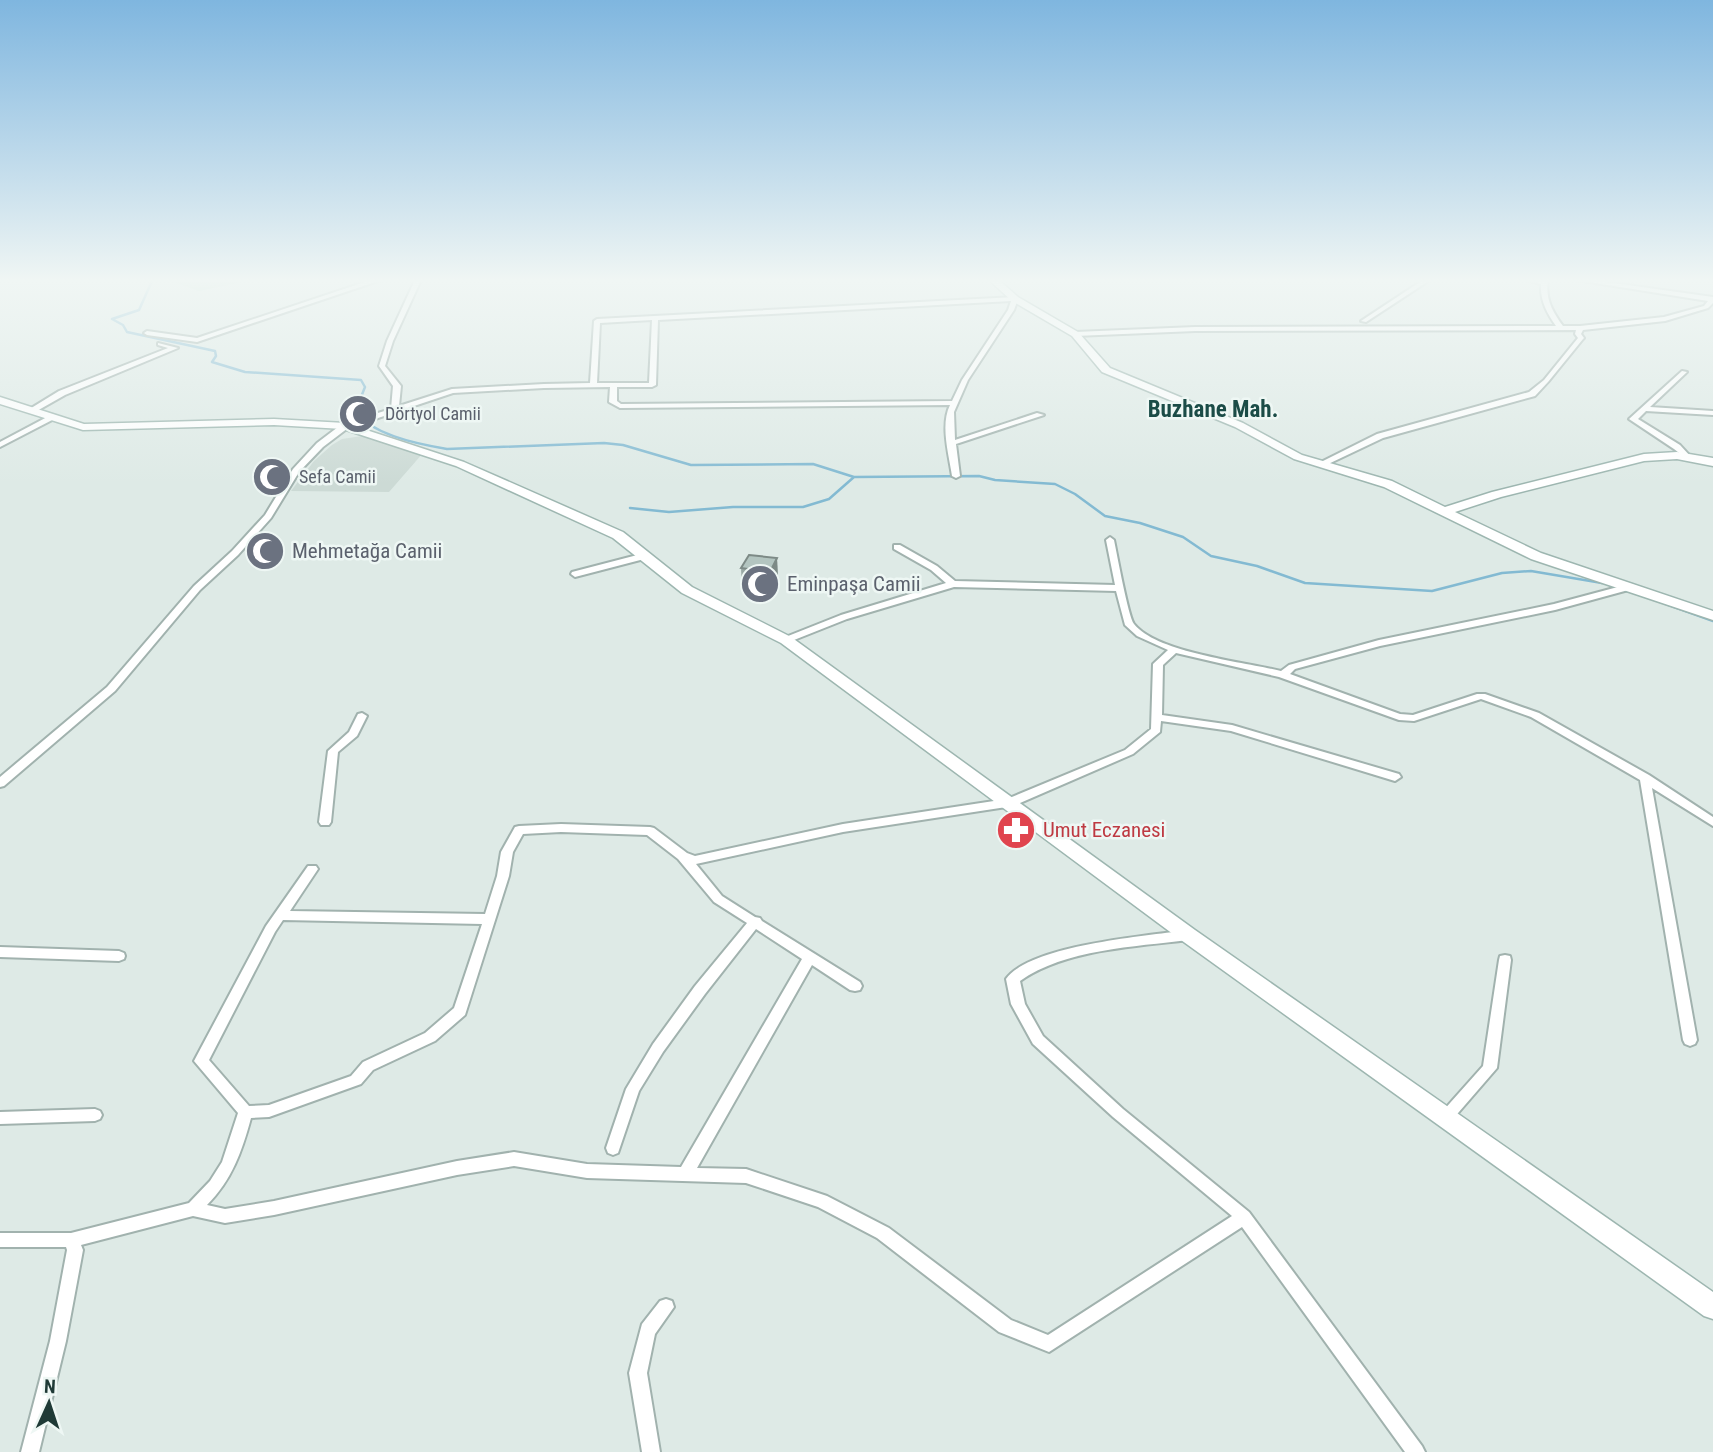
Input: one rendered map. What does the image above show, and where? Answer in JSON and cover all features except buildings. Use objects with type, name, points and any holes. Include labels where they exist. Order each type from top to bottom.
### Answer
[{"type":"street","points":[[32,410],[62,393],[174,348]]},
{"type":"street","points":[[388,348],[382,366],[397,386],[395,410]]},
{"type":"street","points":[[593,386],[595,348]]},
{"type":"street","points":[[0,783],[111,689],[197,588],[268,516],[296,471],[320,445],[349,425],[452,391],[652,385],[654,348]]},
{"type":"street","points":[[956,476],[949,421],[953,402],[987,348]]},
{"type":"street","points":[[1086,348],[1106,370],[1239,425],[1298,457],[1388,484],[1536,556],[1713,616]]},
{"type":"street","points":[[1324,464],[1380,436],[1532,394],[1573,348]]},
{"type":"street","points":[[1684,372],[1633,419],[1677,447],[1687,457]]},
{"type":"street","points":[[614,386],[612,402],[620,406],[953,402]]},
{"type":"street","points":[[0,400],[83,427],[274,422],[349,425],[460,464],[618,535],[687,590],[786,640],[1188,935],[1713,1307]]},
{"type":"street","points":[[1643,409],[1713,414]]},
{"type":"street","points":[[952,443],[1040,415]]},
{"type":"street","points":[[0,445],[52,418]]},
{"type":"street","points":[[1446,511],[1514,489],[1584,474],[1607,465],[1667,454],[1713,462]]},
{"type":"street","points":[[1110,540],[1128,623],[1133,630],[1174,650],[1283,675],[1399,717],[1414,718],[1480,696],[1535,715],[1645,778],[1713,822]]},
{"type":"street","points":[[897,547],[934,568],[953,584]]},
{"type":"street","points":[[575,574],[645,556]]},
{"type":"street","points":[[786,640],[844,617],[953,584],[1120,588]]},
{"type":"street","points":[[1283,675],[1292,667],[1379,643],[1555,607],[1629,587]]},
{"type":"street","points":[[683,856],[695,860],[715,857],[843,828],[1009,803],[1129,752],[1156,730],[1158,664],[1174,650]]},
{"type":"street","points":[[325,822],[333,751],[353,734],[362,716]]},
{"type":"street","points":[[1156,717],[1232,727],[1395,777]]},
{"type":"street","points":[[1645,778],[1690,1040]]},
{"type":"street","points":[[246,1112],[269,1111],[356,1080],[368,1066],[430,1037],[460,1011],[503,876],[507,852],[519,830],[573,828],[650,831],[683,856],[718,899],[855,986]]},
{"type":"street","points":[[246,1112],[201,1061],[270,929],[312,869]]},
{"type":"street","points":[[280,915],[488,919]]},
{"type":"street","points":[[613,1147],[632,1089],[700,990],[755,921]]},
{"type":"street","points":[[1188,935],[1048,958],[1021,971],[1013,979],[1018,1004],[1038,1040],[1118,1113],[1244,1217],[1416,1452]]},
{"type":"street","points":[[0,952],[119,956]]},
{"type":"street","points":[[685,1174],[809,958]]},
{"type":"street","points":[[1447,1116],[1490,1068],[1505,960]]},
{"type":"street","points":[[193,1209],[218,1185],[229,1167],[246,1112]]},
{"type":"street","points":[[0,1118],[95,1115]]},
{"type":"street","points":[[0,1240],[71,1240],[193,1209],[225,1216],[363,1186],[514,1159],[587,1171],[746,1176],[822,1201],[883,1233],[1005,1326],[1049,1344],[1244,1217]]},
{"type":"street","points":[[30,1452],[58,1341],[75,1250],[71,1240]]},
{"type":"street","points":[[651,1452],[638,1373],[648,1330],[666,1307]]},
{"type":"shaded area","points":[[362,436],[423,453],[389,492],[291,491],[314,461],[332,445],[342,439]]},
{"type":"waterway","points":[[200,348],[215,351],[216,356],[212,362],[245,372],[361,380],[365,387],[361,397],[349,408],[370,425],[420,444],[447,449],[604,443],[623,445],[691,465],[813,464],[854,477]]},
{"type":"waterway","points":[[854,477],[979,476],[995,480],[1055,484],[1075,494],[1105,516],[1140,523],[1183,537],[1211,556],[1257,566],[1305,583],[1432,591],[1502,573],[1531,571],[1602,583]]},
{"type":"waterway","points":[[630,508],[669,512],[733,507],[803,507],[829,499],[854,477]]},
{"type":"waterway","points":[[1666,604],[1713,621]]},
{"type":"place","name":"Dörtyol Camii","points":[[358,414]]},
{"type":"place","name":"Sefa Camii","points":[[272,477]]},
{"type":"place","name":"Mehmetağa Camii","points":[[265,551]]},
{"type":"place","name":"Eminpaşa Camii","points":[[760,584]]},
{"type":"place","name":"Umut Eczanesi","points":[[1016,830]]},
{"type":"district","name":"Buzhane Mah.","points":[[1213,409]]}]
